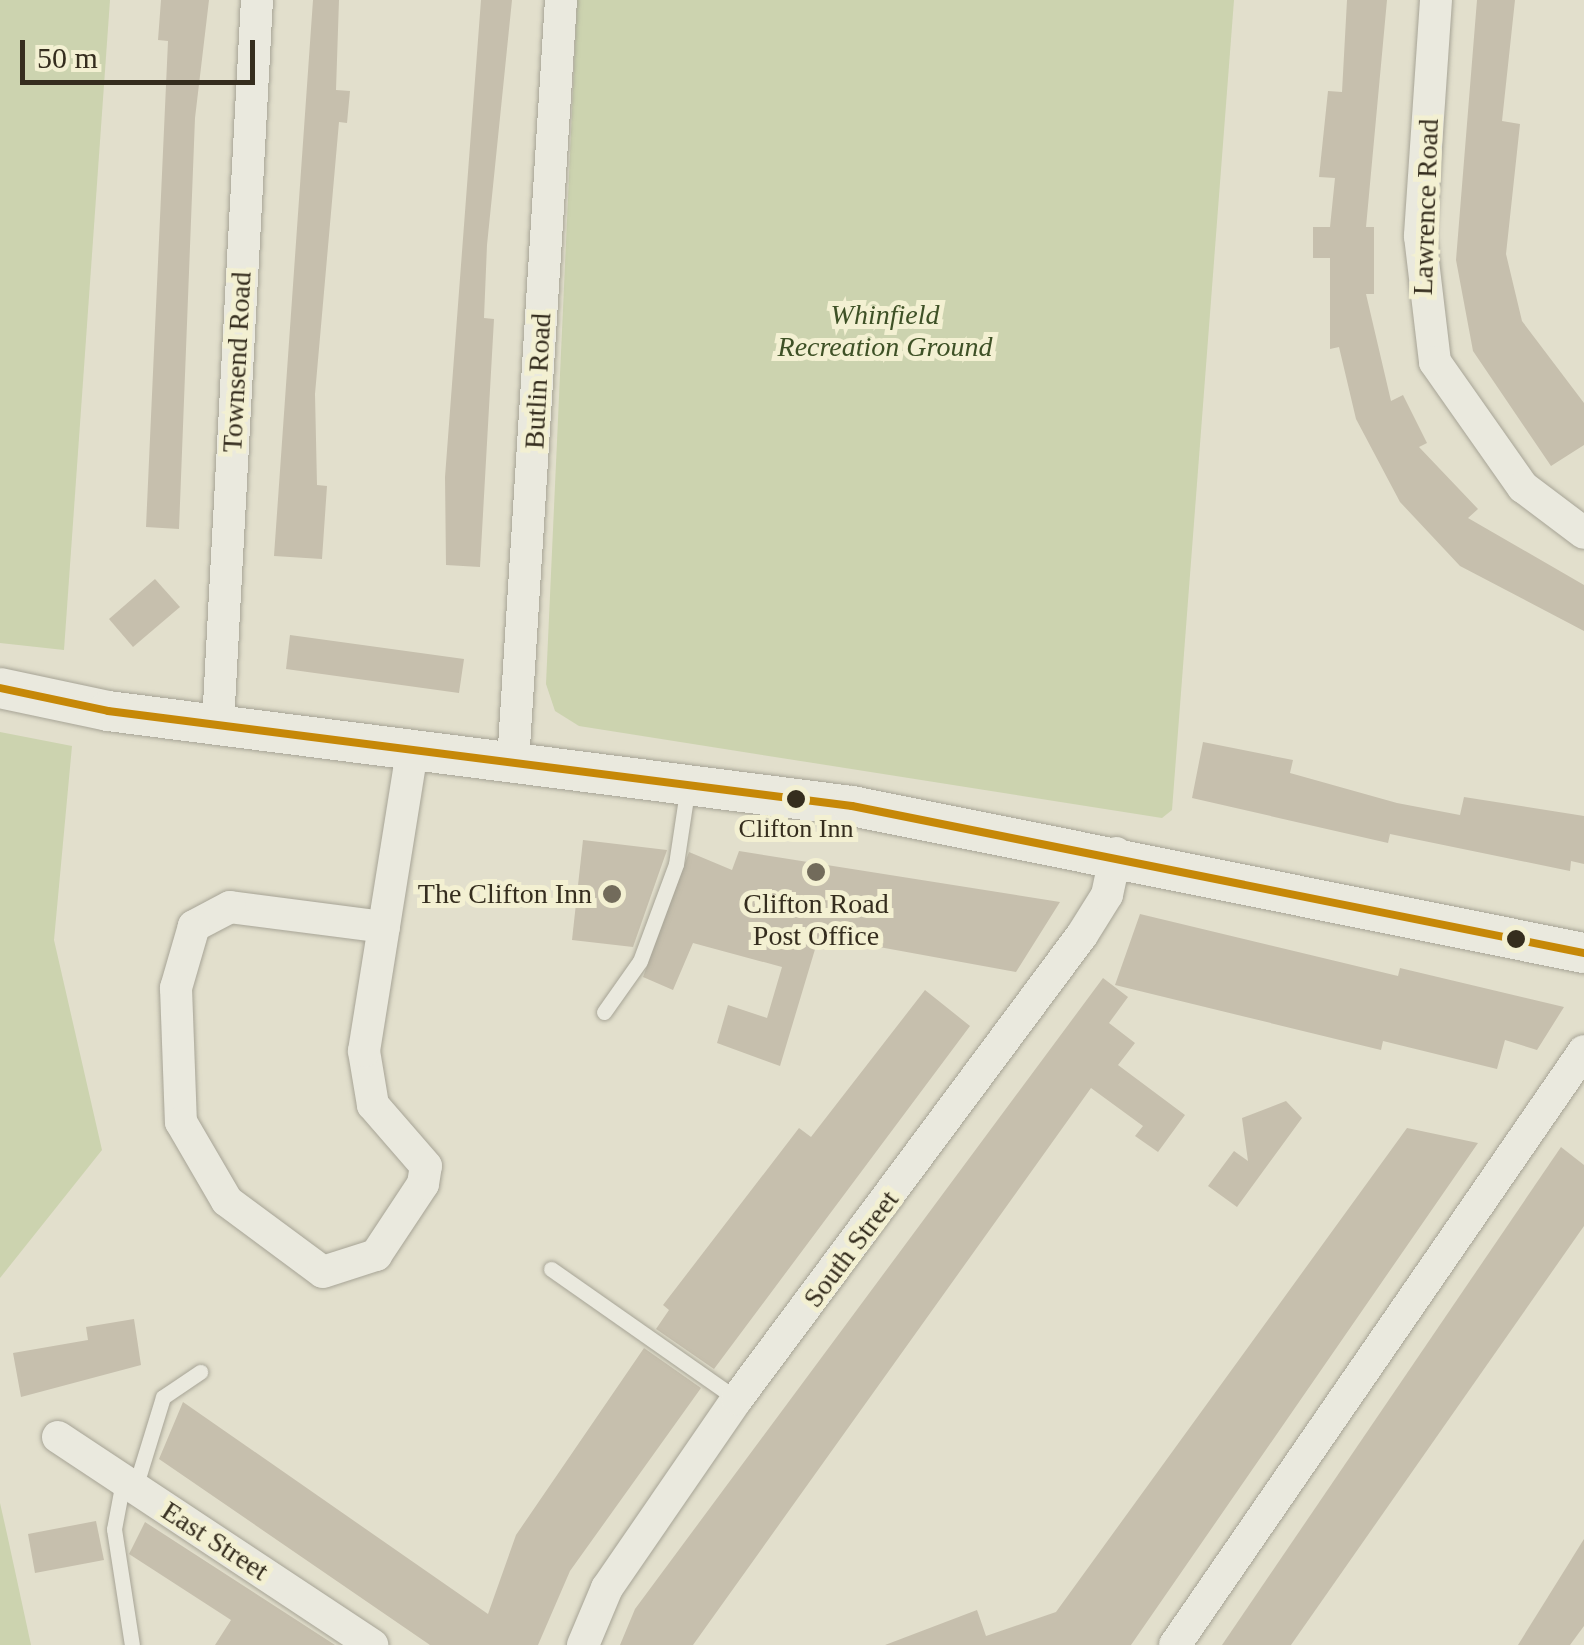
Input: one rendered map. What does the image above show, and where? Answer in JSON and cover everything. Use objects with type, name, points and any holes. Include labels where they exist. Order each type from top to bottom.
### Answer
[{"type":"street","name":"Townsend Road","points":[[218,724],[256,0]]},
{"type":"street","name":"Butlin Road","points":[[513,762],[561,0]]},
{"type":"street","name":"Lawrence Road","points":[[1436,0],[1420,236],[1435,362],[1523,487],[1584,533]]},
{"type":"street","points":[[0,688],[412,752],[688,785],[1116,853],[1584,953]]},
{"type":"street","points":[[384,927],[230,906],[194,926],[176,988],[181,1122],[227,1201],[323,1272],[376,1255],[423,1184],[426,1166],[374,1106],[364,1052],[384,927],[412,752]]},
{"type":"street","name":"South Street","points":[[583,1645],[608,1588],[737,1399],[1082,935],[1107,895],[1116,853]]},
{"type":"street","points":[[1175,1645],[1584,1050]]},
{"type":"street","name":"East Street","points":[[58,1437],[372,1645]]},
{"type":"lane","points":[[604,1012],[640,961],[676,864],[688,785]]},
{"type":"lane","points":[[551,1269],[737,1399]]},
{"type":"lane","points":[[132,1645],[114,1530],[163,1396],[200,1372]]},
{"type":"green space","points":[[0,0],[110,0],[64,650],[0,643]]},
{"type":"green space","name":"Whinfield Recreation Ground","points":[[577,0],[1234,0],[1172,810],[1162,818],[579,726],[555,711],[546,684]]},
{"type":"green space","points":[[0,732],[72,746],[54,940],[102,1150],[0,1278]]},
{"type":"green space","points":[[0,1503],[7,1534],[31,1645],[0,1645]]},
{"type":"building","points":[[161,0],[209,0],[195,118],[179,529],[146,527],[168,41],[158,40]]},
{"type":"building","points":[[313,0],[339,0],[336,90],[350,91],[347,123],[339,122],[315,394],[317,485],[327,486],[322,559],[274,556]]},
{"type":"building","points":[[481,0],[512,0],[487,245],[484,318],[494,319],[480,567],[446,565],[445,477]]},
{"type":"building","points":[[1347,0],[1387,0],[1366,227],[1374,227],[1374,294],[1366,294],[1391,401],[1403,395],[1427,443],[1419,447],[1478,509],[1468,518],[1584,585],[1584,631],[1460,566],[1400,502],[1356,419],[1339,347],[1330,349],[1330,258],[1313,258],[1313,227],[1330,227],[1335,178],[1319,177],[1328,91],[1342,92]]},
{"type":"building","points":[[1477,0],[1515,0],[1502,121],[1520,124],[1506,254],[1522,321],[1584,403],[1584,445],[1551,466],[1473,351],[1456,260]]},
{"type":"building","points":[[155,579],[180,607],[133,647],[109,619]]},
{"type":"building","points":[[290,635],[464,659],[459,693],[286,669]]},
{"type":"building","points":[[1203,742],[1293,760],[1290,773],[1397,803],[1460,815],[1464,797],[1584,816],[1584,864],[1571,861],[1570,871],[1390,834],[1388,843],[1192,798]]},
{"type":"building","name":"The Clifton Inn","points":[[583,840],[667,850],[633,947],[572,940]]},
{"type":"building","points":[[739,851],[1060,902],[1016,972],[819,936],[780,1066],[717,1043],[728,1005],[767,1018],[782,967],[693,943],[673,990],[643,977],[689,852],[732,870]]},
{"type":"building","points":[[1140,914],[1398,976],[1400,968],[1564,1007],[1537,1050],[1505,1040],[1497,1069],[1383,1041],[1381,1050],[1115,985]]},
{"type":"building","points":[[1103,978],[1128,997],[1109,1023],[1135,1043],[1118,1065],[1185,1115],[1158,1152],[1135,1136],[1143,1126],[1091,1088],[693,1645],[620,1645],[635,1609]]},
{"type":"building","points":[[925,990],[970,1026],[714,1369],[656,1329],[669,1310],[663,1305],[799,1128],[811,1137]]},
{"type":"building","points":[[1286,1101],[1302,1118],[1237,1207],[1208,1186],[1234,1151],[1248,1161],[1242,1118]]},
{"type":"building","points":[[1407,1128],[1478,1143],[1131,1645],[885,1645],[977,1610],[986,1636],[1056,1612]]},
{"type":"building","points":[[1561,1147],[1584,1165],[1584,1226],[1291,1645],[1222,1645]]},
{"type":"building","points":[[134,1319],[141,1365],[21,1397],[13,1353],[88,1340],[86,1327]]},
{"type":"building","points":[[644,1348],[701,1388],[570,1571],[538,1645],[430,1645],[159,1459],[183,1402],[488,1614],[516,1535]]},
{"type":"building","points":[[96,1521],[104,1560],[35,1573],[28,1534]]},
{"type":"building","points":[[145,1522],[335,1645],[215,1645],[231,1620],[129,1554]]},
{"type":"building","points":[[1584,1539],[1584,1626],[1570,1645],[1518,1645]]},
{"type":"transit line","points":[[0,688],[108,711],[852,806],[1584,953]]},
{"type":"place","name":"Clifton Inn","points":[[796,799]]},
{"type":"place","name":"Clifton Road Post Office","points":[[816,872]]},
{"type":"place","name":"The Clifton Inn","points":[[612,894]]}]
